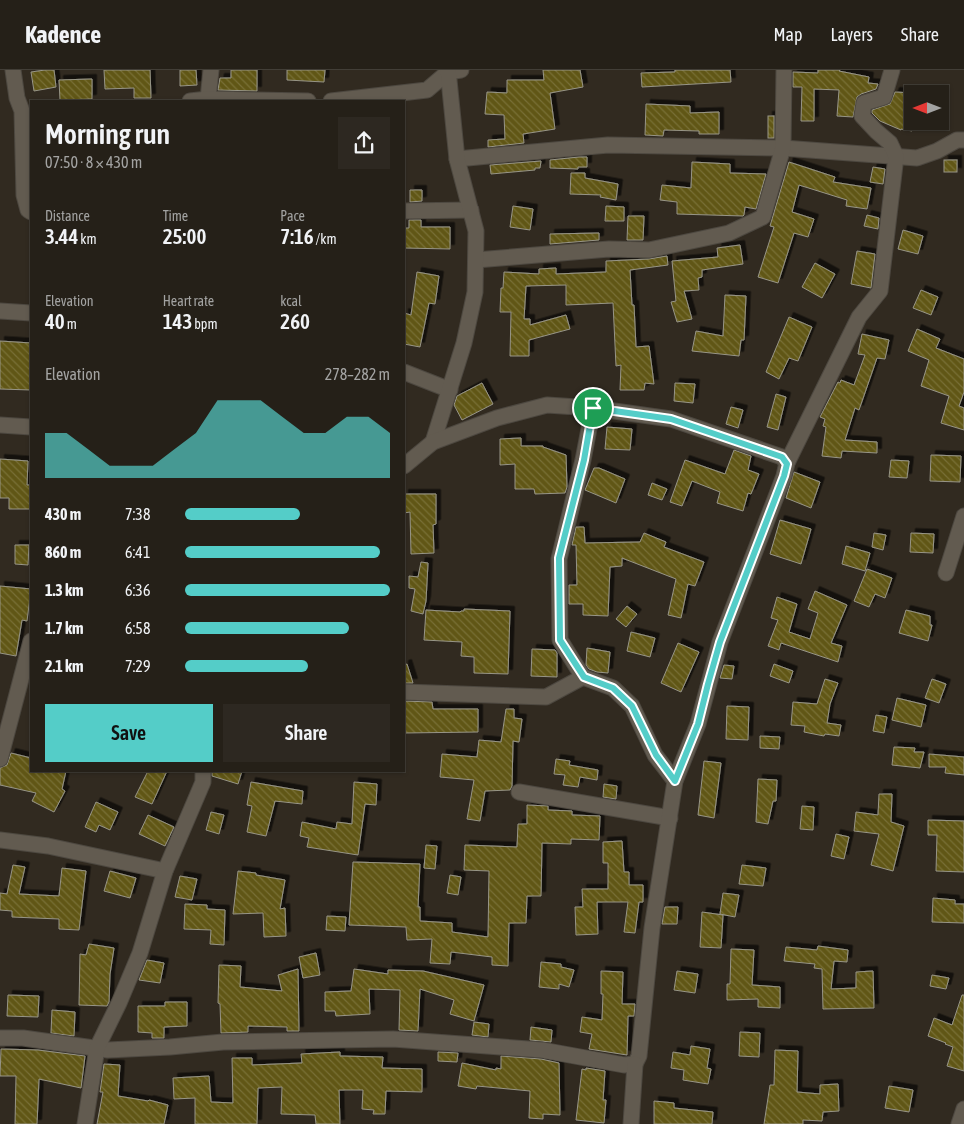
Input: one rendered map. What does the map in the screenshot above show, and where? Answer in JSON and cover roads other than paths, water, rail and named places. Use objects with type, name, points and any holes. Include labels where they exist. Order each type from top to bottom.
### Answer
[{"type":"street","points":[[14,70],[17,98],[27,110],[24,195],[30,211]]},
{"type":"street","points":[[208,99],[211,70]]},
{"type":"street","points":[[476,260],[609,248],[649,250],[729,233],[763,217],[783,148],[784,70]]},
{"type":"street","points":[[631,1124],[635,1064],[639,1056],[652,928],[675,781],[698,724],[720,642],[787,464],[859,317],[880,291],[896,156],[890,143],[862,116],[864,103],[884,97],[892,70]]},
{"type":"street","points":[[340,100],[427,90],[452,71]]},
{"type":"street","points":[[433,442],[464,343],[475,292],[476,231],[457,160],[452,71]]},
{"type":"street","points":[[199,100],[258,100]]},
{"type":"street","points":[[457,160],[608,146],[783,148],[918,158],[937,151],[957,140],[964,140]]},
{"type":"street","points":[[405,211],[471,210]]},
{"type":"street","points":[[0,311],[30,314]]},
{"type":"street","points":[[405,372],[450,390]]},
{"type":"street","points":[[405,465],[433,442],[497,418],[547,406],[593,408],[671,419],[782,457],[787,464]]},
{"type":"street","points":[[593,408],[584,460],[559,558],[560,640],[584,677],[613,688],[632,706],[656,755],[675,781]]},
{"type":"street","points":[[0,425],[30,427]]},
{"type":"street","points":[[946,572],[964,516]]},
{"type":"street","points":[[0,759],[26,684],[30,649]]},
{"type":"street","points":[[405,692],[546,697],[584,677]]},
{"type":"street","points":[[87,1123],[97,1048],[140,953],[165,871],[203,782],[203,772]]},
{"type":"street","points":[[520,792],[670,818]]},
{"type":"street","points":[[0,840],[48,846],[165,871]]},
{"type":"street","points":[[0,1038],[23,1038],[119,1050],[224,1042],[393,1039],[542,1050],[624,1065],[635,1064]]},
{"type":"street","points":[[959,1124],[964,1108]]}]
